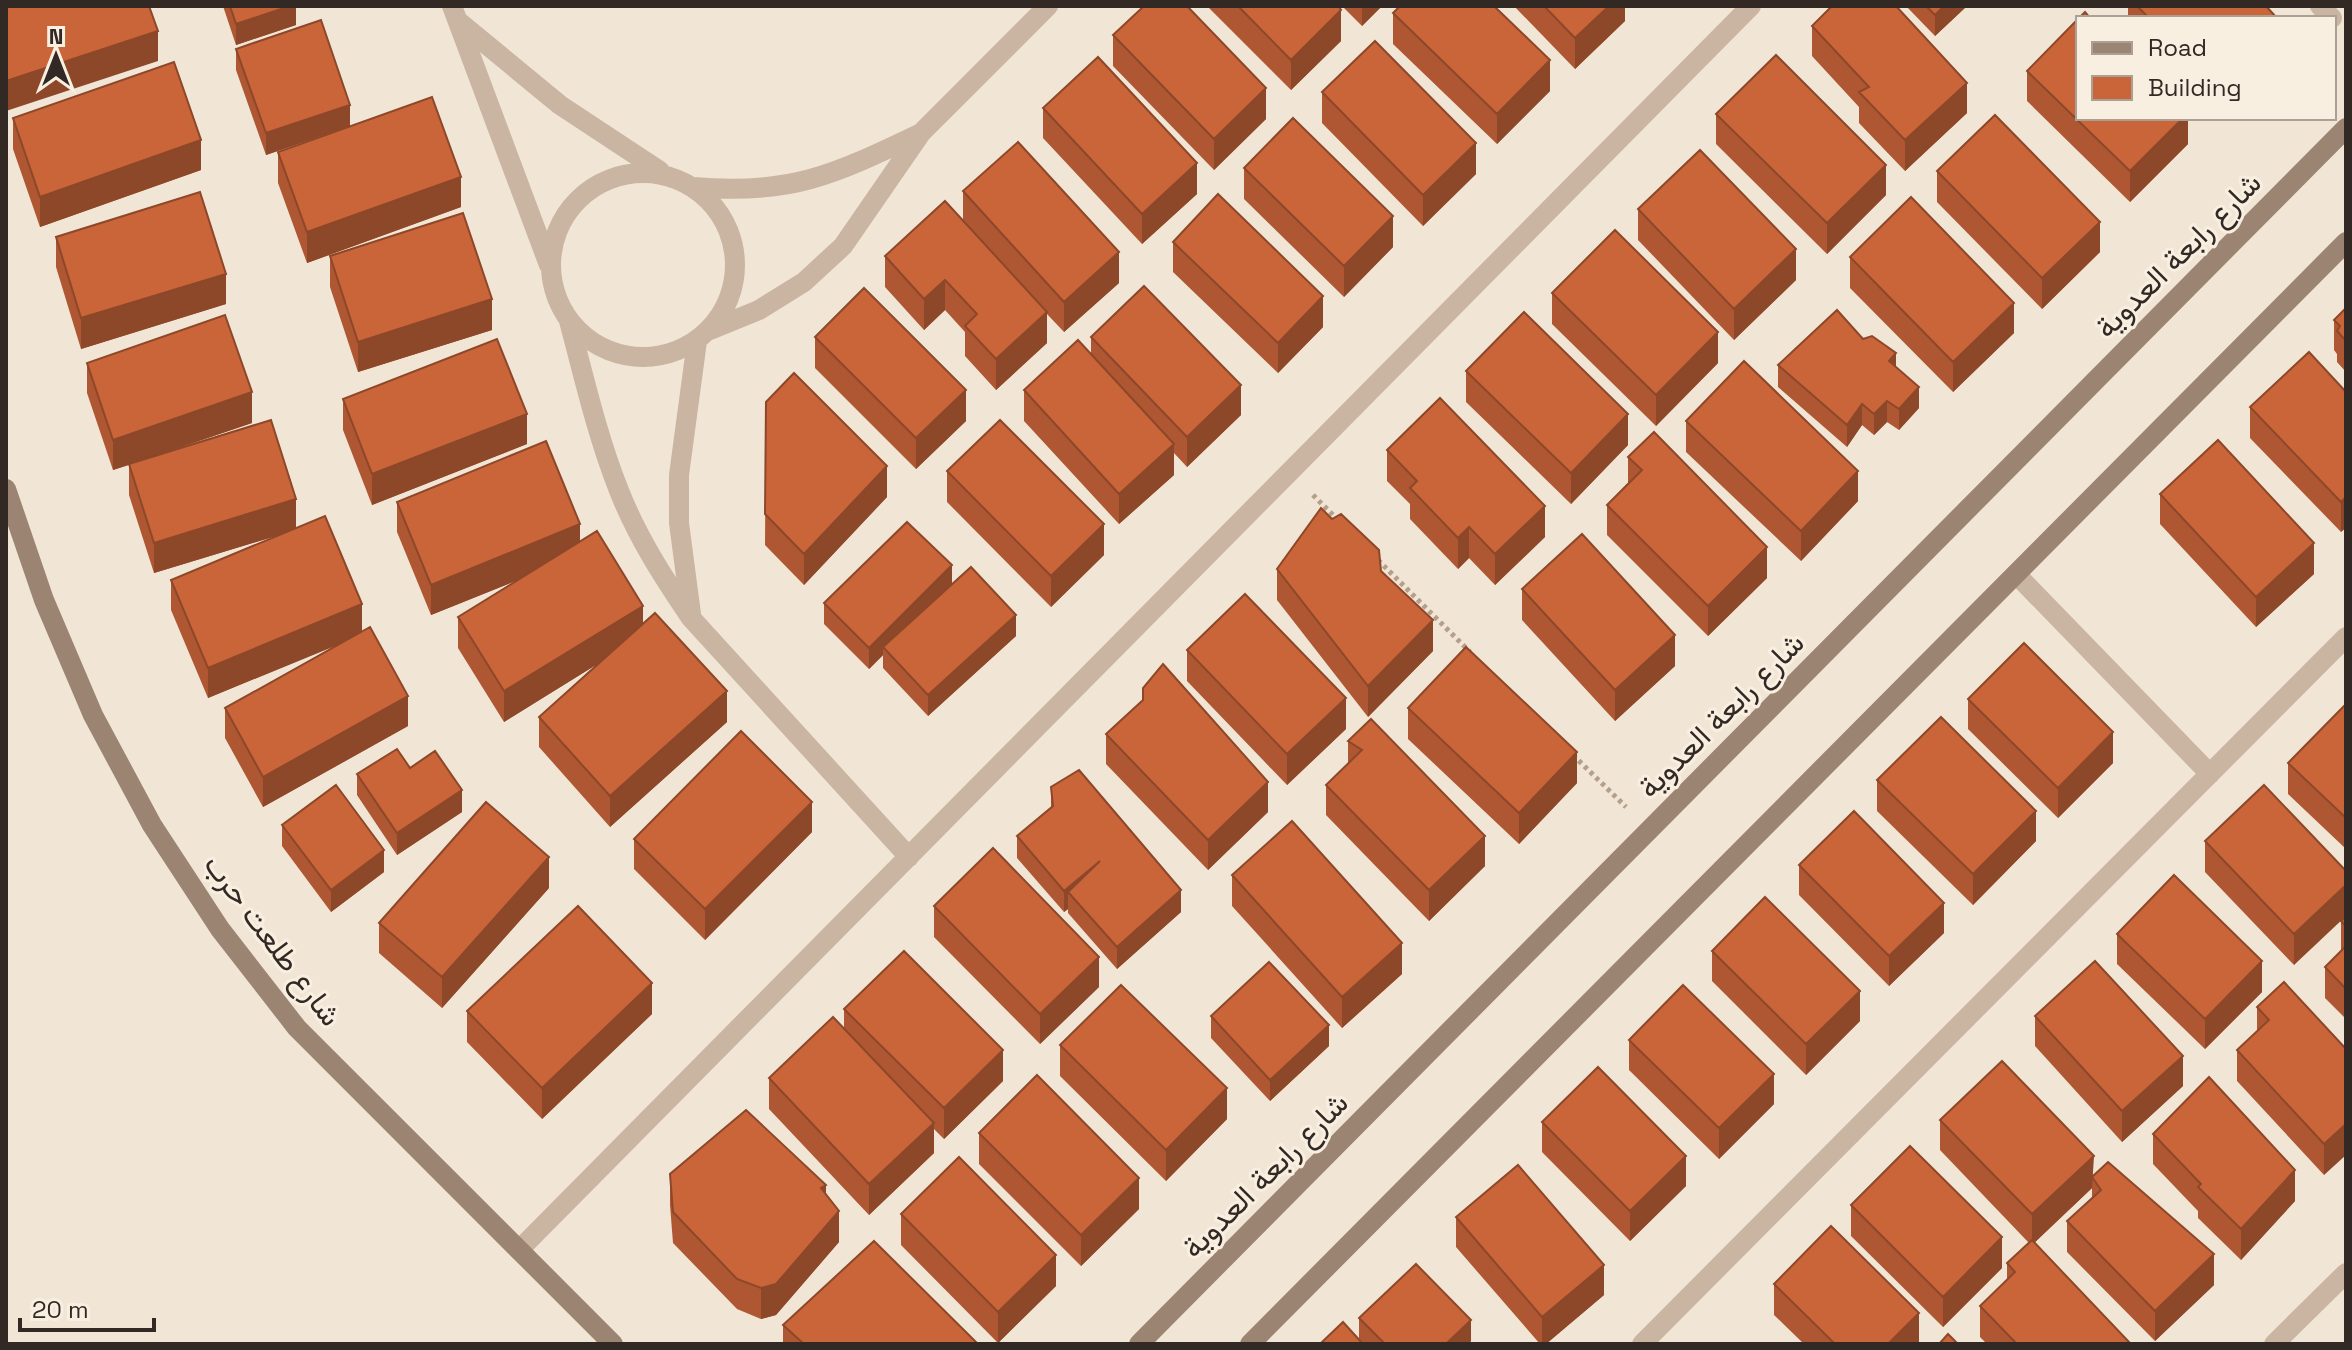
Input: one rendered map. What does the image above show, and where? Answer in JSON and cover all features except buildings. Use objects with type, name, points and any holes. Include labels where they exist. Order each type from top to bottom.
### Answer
[{"type":"street","points":[[569,321],[589,341],[615,353],[643,358],[671,354],[759,310],[804,282],[843,246],[921,133],[1048,6]]},
{"type":"street","points":[[519,1250],[1751,6]]},
{"type":"street","points":[[455,13],[550,268],[555,296],[569,321],[618,488],[656,566],[691,618],[909,857]]},
{"type":"street","points":[[455,13],[560,105],[666,175],[693,187],[714,205],[729,229],[736,255],[734,282],[726,308],[703,336],[679,475],[679,523],[691,618]]},
{"type":"street","name":"شارع رابعة العدوية","points":[[1139,1344],[2346,128]]},
{"type":"street","points":[[693,187],[760,190],[812,181],[921,133]]},
{"type":"street","points":[[550,268],[553,240],[566,214],[585,193],[610,178],[637,172],[666,175]]},
{"type":"street","points":[[1250,1344],[2346,242]]},
{"type":"street","name":"شارع طلعت حرب","points":[[6,489],[44,600],[93,715],[152,825],[220,929],[297,1028],[613,1344]]},
{"type":"street","points":[[2016,574],[2210,774]]},
{"type":"street","points":[[1642,1344],[2346,637]]},
{"type":"street","points":[[2274,1344],[2346,1273]]},
{"type":"path","points":[[1289,472],[1346,528]]},
{"type":"path","points":[[1368,550],[1480,662]]},
{"type":"path","points":[[1570,752],[1649,830]]}]
